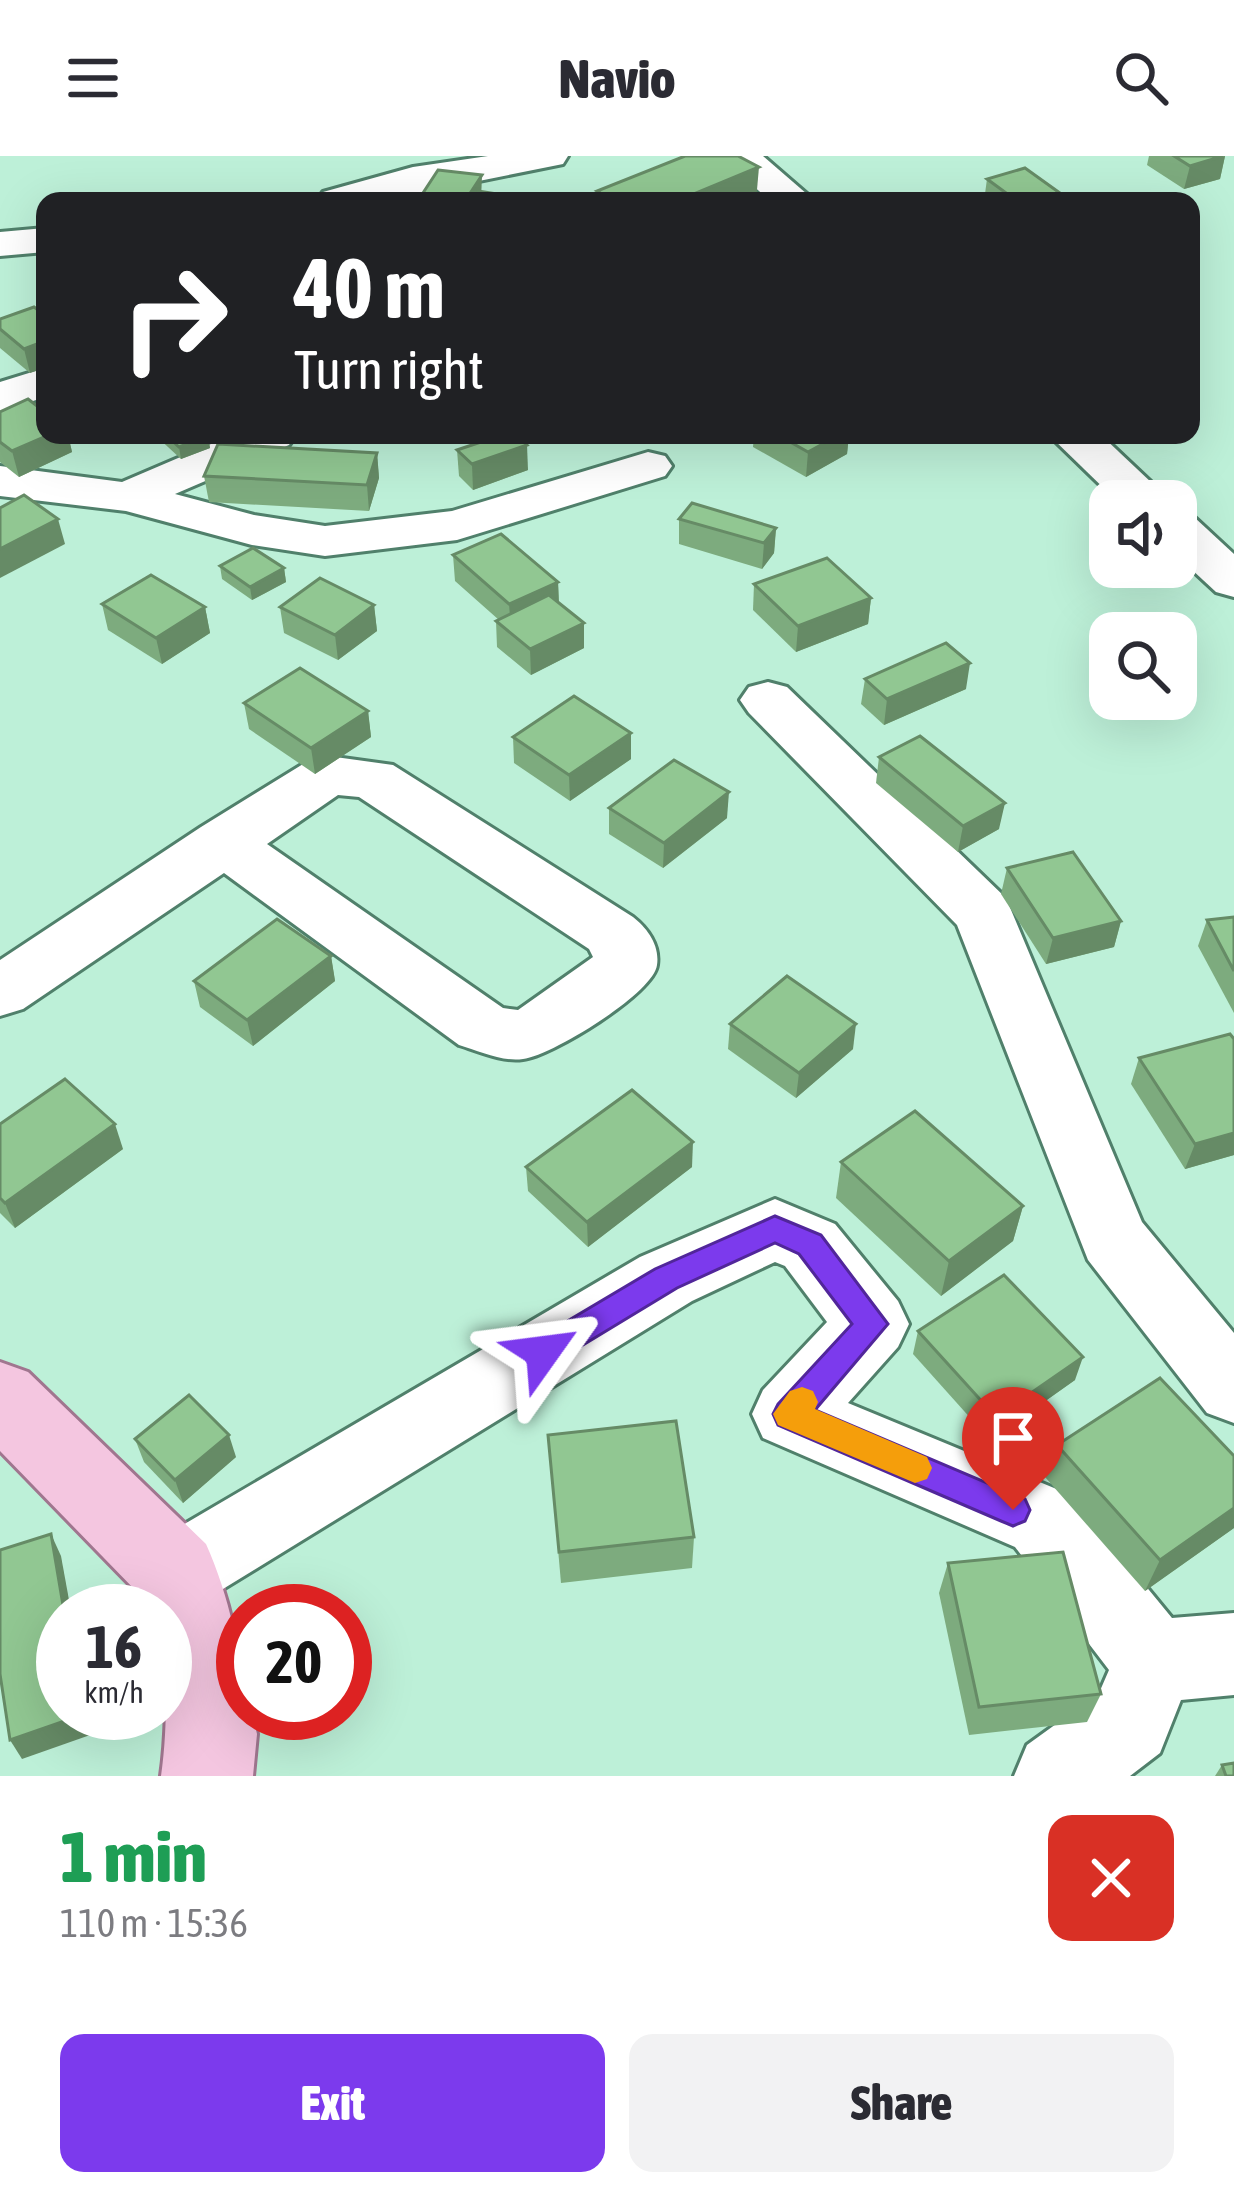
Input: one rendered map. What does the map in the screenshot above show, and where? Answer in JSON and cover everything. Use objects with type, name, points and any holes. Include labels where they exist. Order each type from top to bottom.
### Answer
[{"type":"main road","points":[[0,1397],[176,1573],[192,1762]]},
{"type":"street","points":[[368,192],[413,179],[429,189],[549,156]]},
{"type":"street","points":[[739,156],[784,192]]},
{"type":"street","points":[[0,244],[36,241]]},
{"type":"street","points":[[0,398],[36,385]]},
{"type":"street","points":[[128,496],[251,444]]},
{"type":"street","points":[[1083,444],[1123,480]]},
{"type":"street","points":[[0,481],[128,496],[252,530],[325,541],[457,525],[648,466]]},
{"type":"street","points":[[1197,547],[1234,581]]},
{"type":"street","points":[[768,700],[984,914],[1113,1239],[1234,1389]]},
{"type":"street","points":[[0,992],[222,842],[328,775],[373,778],[623,942],[626,966],[525,1035],[482,1028],[222,842]]},
{"type":"street","points":[[176,1573],[666,1279],[775,1228],[810,1244],[872,1324],[790,1414],[1043,1521],[1154,1661]]},
{"type":"street","points":[[1154,1661],[1234,1654]]},
{"type":"street","points":[[1058,1776],[1130,1723],[1154,1661]]},
{"type":"building","points":[[685,156],[738,156],[759,167],[699,192],[597,191]]},
{"type":"building","points":[[1174,156],[1223,156],[1190,166]]},
{"type":"building","points":[[1025,168],[1058,192],[1005,192],[987,179]]},
{"type":"building","points":[[438,170],[482,175],[471,192],[424,192]]},
{"type":"building","points":[[34,307],[36,344],[24,349],[0,329],[0,319]]},
{"type":"building","points":[[28,399],[36,405],[36,441],[12,451],[0,442],[0,412]]},
{"type":"building","points":[[218,444],[377,453],[367,485],[204,476]]},
{"type":"building","points":[[475,444],[527,445],[472,464],[457,450]]},
{"type":"building","points":[[794,444],[823,444],[808,452]]},
{"type":"building","points":[[24,495],[58,519],[0,549],[0,508]]},
{"type":"building","points":[[692,503],[776,528],[764,543],[679,519]]},
{"type":"building","points":[[501,534],[558,582],[509,604],[453,555]]},
{"type":"building","points":[[253,548],[284,568],[250,587],[220,566]]},
{"type":"building","points":[[827,558],[871,598],[798,626],[754,584]]},
{"type":"building","points":[[151,575],[205,607],[156,638],[102,604]]},
{"type":"building","points":[[320,578],[374,605],[335,635],[280,607]]},
{"type":"building","points":[[549,595],[584,623],[530,649],[496,621]]},
{"type":"building","points":[[946,643],[970,663],[887,699],[865,679]]},
{"type":"building","points":[[300,668],[368,711],[311,748],[244,703]]},
{"type":"building","points":[[574,696],[631,733],[569,775],[513,737]]},
{"type":"building","points":[[920,736],[1005,803],[963,826],[879,757]]},
{"type":"building","points":[[674,760],[729,792],[664,843],[609,808]]},
{"type":"building","points":[[1073,852],[1121,921],[1053,938],[1007,868]]},
{"type":"building","points":[[1234,917],[1234,971],[1207,920]]},
{"type":"building","points":[[277,919],[331,956],[247,1020],[194,981]]},
{"type":"building","points":[[787,976],[856,1024],[799,1073],[730,1024]]},
{"type":"building","points":[[1230,1034],[1234,1039],[1234,1133],[1195,1144],[1139,1058]]},
{"type":"building","points":[[65,1079],[115,1124],[5,1203],[0,1198],[0,1124]]},
{"type":"building","points":[[632,1090],[693,1142],[587,1222],[526,1167]]},
{"type":"building","points":[[915,1111],[1023,1206],[949,1261],[841,1162]]},
{"type":"building","points":[[1004,1275],[1083,1357],[996,1417],[918,1331]]},
{"type":"building","points":[[1160,1378],[1234,1456],[1234,1508],[1160,1560],[1057,1445]]},
{"type":"building","points":[[189,1395],[229,1435],[175,1480],[135,1439]]},
{"type":"building","points":[[676,1421],[694,1537],[559,1552],[548,1435]]},
{"type":"building","points":[[51,1534],[59,1584],[36,1584],[36,1731],[10,1740],[0,1674],[0,1550]]},
{"type":"building","points":[[1063,1552],[1101,1694],[979,1707],[948,1563]]},
{"type":"building","points":[[1234,1763],[1234,1776],[1226,1776],[1222,1765]]},
{"type":"slow traffic","points":[[802,1402],[790,1414],[915,1468]]},
{"type":"route","points":[[543,1352],[666,1279],[775,1228],[810,1244],[872,1324],[790,1414],[1013,1510]]}]
